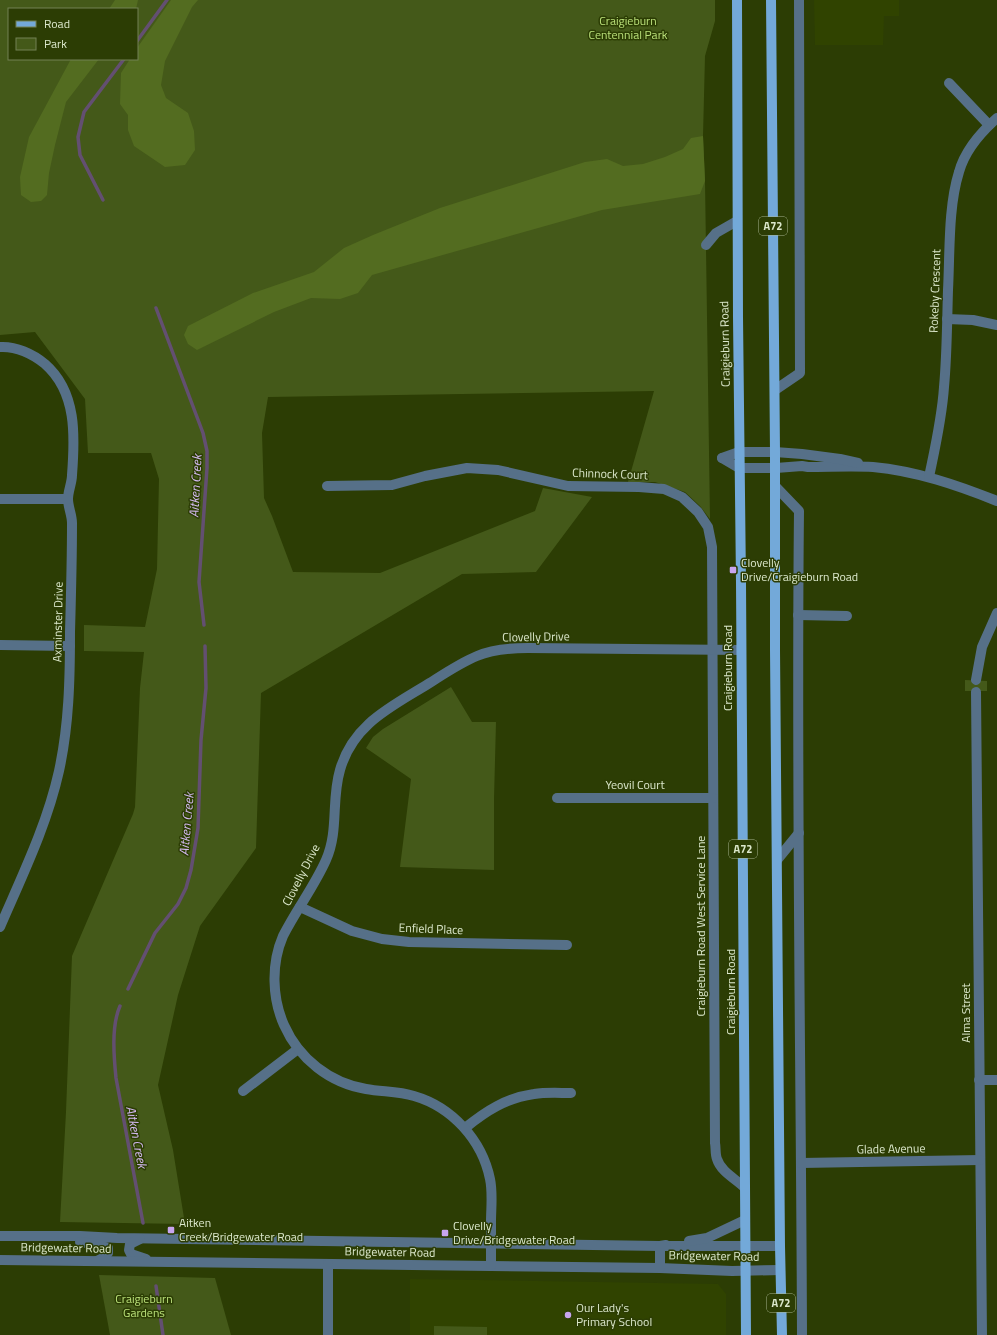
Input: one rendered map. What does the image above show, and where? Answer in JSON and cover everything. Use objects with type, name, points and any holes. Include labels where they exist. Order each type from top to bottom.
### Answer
[{"type":"main road","name":"Craigieburn Road","points":[[737,0],[737,221],[746,1335]]},
{"type":"main road","name":"A72","points":[[771,0],[776,452],[775,657],[780,1270],[782,1335]]},
{"type":"street","points":[[775,390],[800,373],[799,0]]},
{"type":"street","points":[[949,84],[989,125]]},
{"type":"street","name":"Rokeby Crescent","points":[[929,477],[938,436],[944,394],[951,223],[956,183],[964,157],[972,144],[997,118]]},
{"type":"street","points":[[706,245],[716,233],[737,221]]},
{"type":"street","points":[[947,319],[973,320],[997,324]]},
{"type":"street","name":"Axminster Drive","points":[[0,347],[22,351],[40,360],[54,374],[67,396],[73,428],[72,476],[68,499],[72,523],[69,692],[67,720],[59,772],[51,802],[41,831],[0,926]]},
{"type":"street","points":[[872,467],[840,459],[776,452],[739,452],[722,458],[739,468],[802,466],[872,467],[890,469],[950,483],[997,501]]},
{"type":"street","name":"Chinnock Court","points":[[327,486],[392,484],[467,468],[498,470],[568,486],[639,487],[664,489],[682,497],[698,512],[708,527],[712,547],[712,651]]},
{"type":"street","points":[[775,486],[799,511],[798,615],[802,1335]]},
{"type":"street","points":[[0,499],[68,499]]},
{"type":"street","points":[[976,680],[982,647],[997,613]]},
{"type":"street","points":[[798,615],[847,616]]},
{"type":"street","points":[[0,645],[70,646]]},
{"type":"street","name":"Clovelly Drive","points":[[491,1266],[492,1204],[490,1179],[479,1150],[465,1128],[437,1106],[414,1096],[397,1092],[359,1088],[333,1079],[319,1070],[298,1049],[279,1014],[276,1003],[274,978],[277,954],[288,928],[322,870],[331,845],[335,823],[337,779],[345,757],[357,736],[380,713],[477,656],[500,650],[528,648],[712,651],[741,650]]},
{"type":"street","name":"Craigieburn Road West Service Lane","points":[[712,651],[715,1143],[717,1159],[721,1168],[745,1188]]},
{"type":"street","name":"Alma Street","points":[[976,692],[982,1335]]},
{"type":"street","name":"Yeovil Court","points":[[557,798],[713,798]]},
{"type":"street","points":[[777,860],[799,832]]},
{"type":"street","name":"Enfield Place","points":[[300,907],[352,931],[382,939],[408,942],[567,945]]},
{"type":"street","points":[[242,1091],[298,1049]]},
{"type":"street","points":[[979,1080],[997,1080]]},
{"type":"street","points":[[465,1128],[487,1111],[508,1100],[534,1094],[571,1093]]},
{"type":"street","name":"Glade Avenue","points":[[801,1163],[980,1160]]},
{"type":"street","points":[[660,1268],[660,1246],[707,1238],[745,1220]]},
{"type":"street","name":"Bridgewater Road","points":[[0,1236],[660,1246],[780,1246]]},
{"type":"street","points":[[49,1237],[99,1245],[108,1248],[107,1255],[97,1261]]},
{"type":"street","points":[[143,1238],[128,1246],[131,1254],[157,1262]]},
{"type":"street","name":"Bridgewater Road","points":[[0,1260],[660,1268],[746,1271],[780,1270]]},
{"type":"street","points":[[328,1264],[328,1335]]},
{"type":"shaded area","points":[[115,0],[138,0],[136,8],[110,8]]},
{"type":"shaded area","points":[[171,0],[198,0],[192,7],[165,61],[161,85],[166,98],[188,113],[194,131],[195,150],[185,165],[165,167],[134,146],[128,130],[128,115],[120,104],[121,73],[129,60],[138,60],[138,47]]},
{"type":"shaded area","points":[[814,0],[899,0],[899,16],[884,16],[883,45],[815,45]]},
{"type":"shaded area","points":[[70,60],[98,60],[66,102],[49,173],[47,195],[41,201],[31,202],[21,195],[20,177],[29,137]]},
{"type":"shaded area","points":[[703,136],[705,181],[700,194],[602,210],[372,275],[358,293],[340,299],[311,298],[274,312],[197,350],[188,344],[184,335],[188,326],[253,293],[314,272],[344,248],[440,208],[585,162],[607,159],[623,166],[643,164],[683,149],[691,138]]},
{"type":"shaded area","name":"Our Lady's Primary School","points":[[410,1279],[718,1284],[726,1294],[726,1335],[410,1335]]},
{"type":"green space","name":"Craigieburn Centennial Park","points":[[0,0],[715,0],[715,21],[705,56],[703,136],[710,519],[700,506],[685,492],[655,482],[628,482],[654,391],[268,397],[262,433],[264,498],[293,572],[380,573],[535,511],[543,488],[592,497],[536,572],[462,574],[261,693],[256,848],[200,926],[178,995],[158,1085],[173,1150],[185,1224],[60,1222],[72,956],[135,807],[140,688],[144,652],[84,651],[84,625],[145,627],[157,569],[159,479],[151,453],[88,453],[85,399],[35,332],[0,335]]},
{"type":"green space","points":[[965,680],[987,681],[987,691],[965,691]]},
{"type":"green space","points":[[451,687],[472,722],[496,722],[494,870],[400,867],[411,779],[366,748],[373,737],[383,729]]},
{"type":"green space","name":"Craigieburn Gardens","points":[[99,1275],[215,1278],[231,1335],[110,1335]]},
{"type":"green space","points":[[434,1326],[487,1327],[487,1335],[434,1335]]},
{"type":"waterway","name":"Aitken Creek","points":[[138,40],[167,0]]},
{"type":"waterway","name":"Aitken Creek","points":[[103,200],[80,155],[78,137],[84,112],[123,60]]},
{"type":"waterway","name":"Aitken Creek","points":[[156,308],[203,433],[207,451],[199,582],[204,625]]},
{"type":"waterway","name":"Aitken Creek","points":[[128,989],[155,933],[178,904],[186,888],[191,870],[198,828],[201,740],[206,688],[205,646]]},
{"type":"waterway","name":"Aitken Creek","points":[[120,1006],[114,1032],[116,1078],[143,1223]]},
{"type":"waterway","name":"Aitken Creek","points":[[156,1286],[163,1335]]},
{"type":"place","name":"Clovelly Drive/Craigieburn Road","points":[[733,570]]},
{"type":"place","name":"Aitken Creek/Bridgewater Road","points":[[171,1230]]},
{"type":"place","name":"Clovelly Drive/Bridgewater Road","points":[[445,1233]]},
{"type":"place","name":"Our Lady's Primary School","points":[[568,1315]]}]
